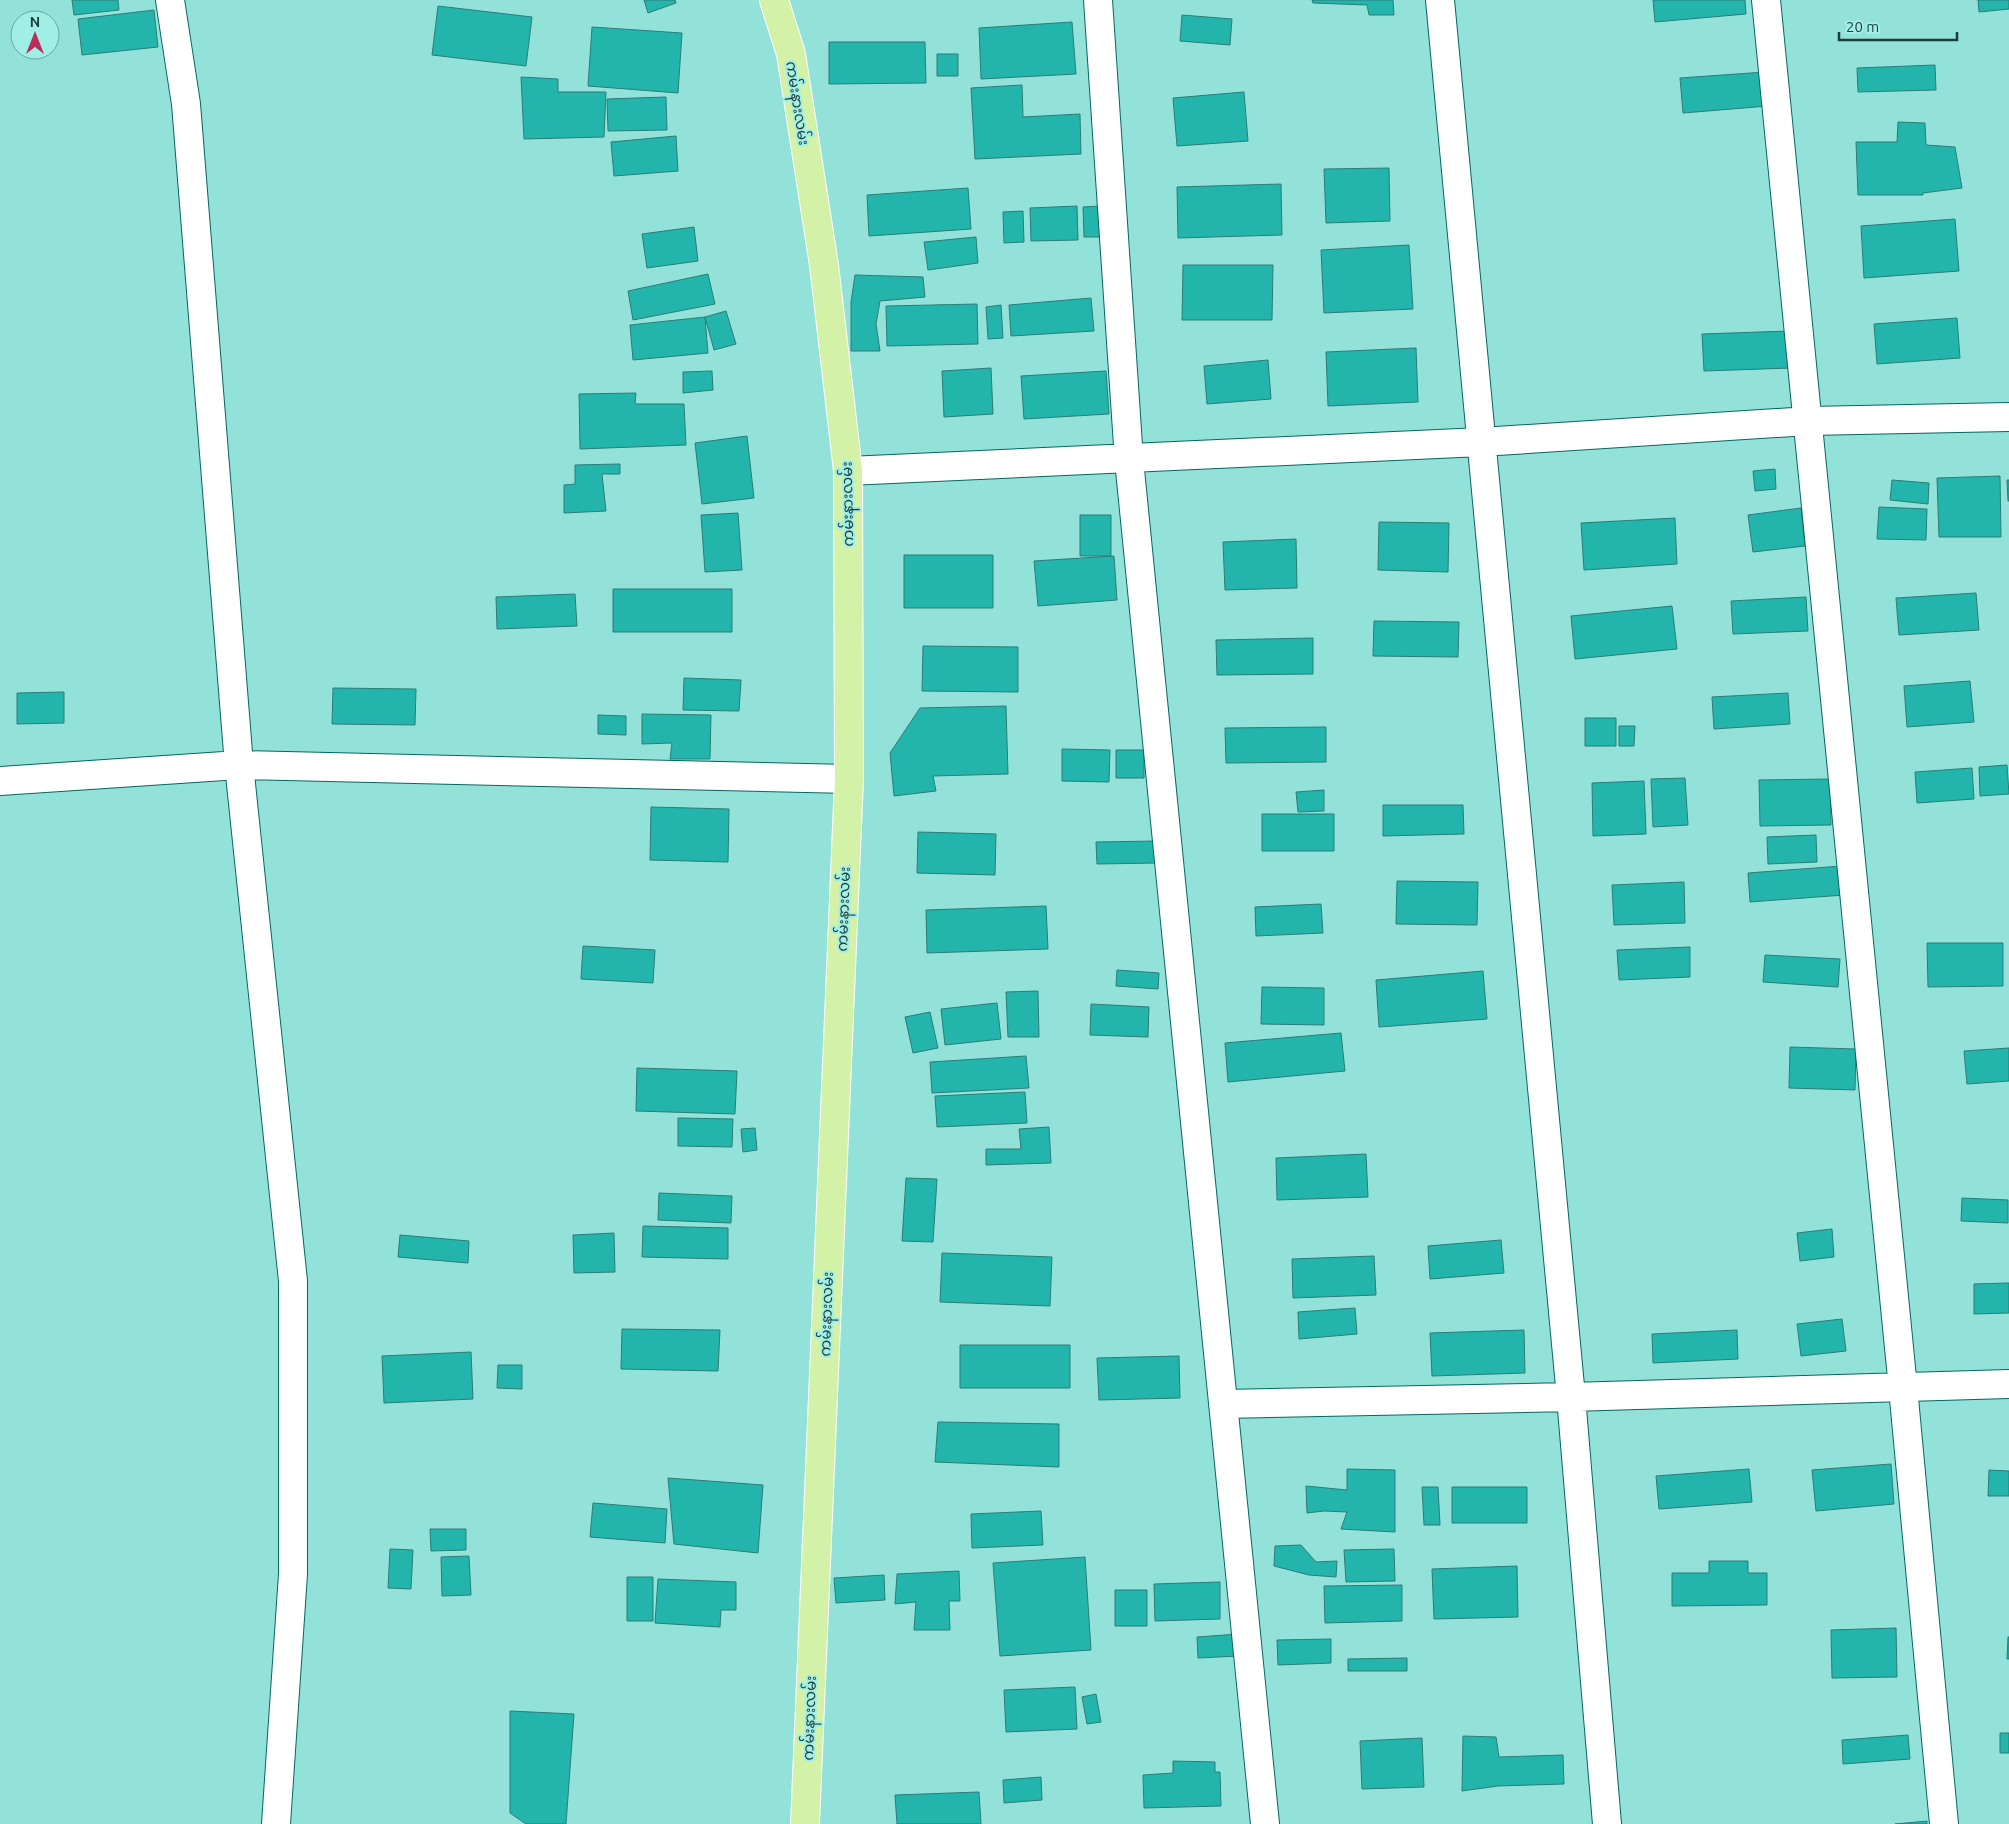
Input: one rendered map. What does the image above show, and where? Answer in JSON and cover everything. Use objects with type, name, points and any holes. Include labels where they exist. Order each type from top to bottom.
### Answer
[{"type":"main road","name":"ကမ်းနားလမ်း","points":[[774,0],[791,54],[824,265],[848,471],[849,779],[804,1824]]},
{"type":"street","points":[[170,0],[186,104],[239,765],[293,1281],[293,1574],[276,1824]]},
{"type":"street","points":[[1098,0],[1129,460],[1265,1824]]},
{"type":"street","points":[[1440,0],[1571,1396],[1607,1824]]},
{"type":"street","points":[[1766,0],[1903,1388],[1944,1824]]},
{"type":"street","points":[[848,471],[1129,460],[1481,442],[1808,421],[2009,417]]},
{"type":"street","points":[[0,781],[239,765],[849,779]]},
{"type":"street","points":[[1223,1404],[2009,1384]]},
{"type":"building","points":[[72,0],[118,0],[119,10],[74,15]]},
{"type":"building","points":[[644,0],[675,0],[676,3],[648,13]]},
{"type":"building","points":[[1312,0],[1393,0],[1394,15],[1369,15],[1367,5],[1313,3]]},
{"type":"building","points":[[1653,0],[1745,0],[1746,14],[1655,22]]},
{"type":"building","points":[[1978,0],[2009,0],[2009,9],[1979,12]]},
{"type":"building","points":[[438,6],[532,17],[526,66],[432,55]]},
{"type":"building","points":[[154,10],[158,47],[82,55],[78,19]]},
{"type":"building","points":[[1182,15],[1232,19],[1230,45],[1180,41]]},
{"type":"building","points":[[1072,22],[1076,74],[981,79],[979,28]]},
{"type":"building","points":[[592,27],[682,33],[678,93],[588,86]]},
{"type":"building","points":[[829,42],[925,42],[926,83],[829,84]]},
{"type":"building","points":[[937,54],[958,54],[958,76],[937,76]]},
{"type":"building","points":[[1935,65],[1936,90],[1858,92],[1857,68]]},
{"type":"building","points":[[1765,72],[1768,106],[1683,113],[1680,78]]},
{"type":"building","points":[[521,77],[558,79],[558,92],[606,92],[604,137],[524,139]]},
{"type":"building","points":[[1022,85],[1023,117],[1080,114],[1081,154],[975,159],[971,88]]},
{"type":"building","points":[[1244,92],[1248,141],[1177,146],[1173,98]]},
{"type":"building","points":[[666,97],[667,130],[608,131],[607,99]]},
{"type":"building","points":[[1898,122],[1925,123],[1926,145],[1955,147],[1962,188],[1923,193],[1923,195],[1858,195],[1856,142],[1897,142]]},
{"type":"building","points":[[676,136],[678,171],[614,176],[611,142]]},
{"type":"building","points":[[1389,168],[1390,221],[1326,223],[1324,169]]},
{"type":"building","points":[[1281,184],[1282,235],[1178,238],[1177,187]]},
{"type":"building","points":[[968,188],[971,229],[869,236],[867,195]]},
{"type":"building","points":[[1077,206],[1078,240],[1031,241],[1030,208]]},
{"type":"building","points":[[1099,206],[1100,237],[1084,237],[1083,207]]},
{"type":"building","points":[[1023,211],[1024,242],[1004,243],[1003,212]]},
{"type":"building","points":[[1955,219],[1959,271],[1864,278],[1861,226]]},
{"type":"building","points":[[694,227],[698,261],[647,268],[642,234]]},
{"type":"building","points":[[976,237],[978,263],[928,270],[924,242]]},
{"type":"building","points":[[1409,245],[1413,309],[1324,313],[1321,250]]},
{"type":"building","points":[[1183,265],[1273,265],[1272,320],[1182,320]]},
{"type":"building","points":[[708,274],[715,304],[633,320],[628,291]]},
{"type":"building","points":[[855,275],[923,277],[925,297],[880,301],[876,324],[880,351],[851,351],[851,302]]},
{"type":"building","points":[[1091,298],[1094,331],[1011,336],[1009,305]]},
{"type":"building","points":[[977,304],[978,344],[887,346],[886,306]]},
{"type":"building","points":[[1001,305],[1003,338],[988,339],[986,307]]},
{"type":"building","points":[[726,311],[736,344],[714,350],[705,317]]},
{"type":"building","points":[[705,317],[708,353],[633,360],[630,325]]},
{"type":"building","points":[[1957,318],[1960,358],[1877,364],[1874,324]]},
{"type":"building","points":[[1789,331],[1791,368],[1704,371],[1702,334]]},
{"type":"building","points":[[1416,348],[1418,402],[1328,406],[1326,352]]},
{"type":"building","points":[[1268,360],[1271,399],[1207,404],[1204,366]]},
{"type":"building","points":[[991,368],[993,414],[944,417],[942,371]]},
{"type":"building","points":[[712,371],[713,390],[683,393],[683,372]]},
{"type":"building","points":[[1106,371],[1109,414],[1024,419],[1021,376]]},
{"type":"building","points":[[636,393],[635,404],[684,404],[686,445],[580,449],[579,394]]},
{"type":"building","points":[[747,436],[754,498],[702,504],[695,443]]},
{"type":"building","points":[[620,464],[620,474],[602,474],[606,511],[564,513],[564,485],[575,484],[575,465]]},
{"type":"building","points":[[1775,469],[1776,489],[1755,491],[1753,471]]},
{"type":"building","points":[[2000,476],[2001,537],[1939,537],[1937,478]]},
{"type":"building","points":[[1892,480],[1929,483],[1928,504],[1890,500]]},
{"type":"building","points":[[2007,480],[2009,480],[2009,501],[2008,501]]},
{"type":"building","points":[[1879,507],[1927,509],[1926,540],[1877,539]]},
{"type":"building","points":[[1801,508],[1805,546],[1753,552],[1748,515]]},
{"type":"building","points":[[738,513],[742,570],[705,572],[701,515]]},
{"type":"building","points":[[1080,515],[1111,515],[1111,556],[1080,556]]},
{"type":"building","points":[[1675,518],[1677,564],[1584,570],[1581,523]]},
{"type":"building","points":[[1379,522],[1449,523],[1448,572],[1378,570]]},
{"type":"building","points":[[1296,539],[1297,588],[1225,590],[1223,542]]},
{"type":"building","points":[[904,555],[993,555],[993,608],[904,608]]},
{"type":"building","points":[[1114,556],[1117,600],[1038,606],[1034,561]]},
{"type":"building","points":[[613,589],[732,589],[732,632],[613,632]]},
{"type":"building","points":[[1976,593],[1979,630],[1899,635],[1896,598]]},
{"type":"building","points":[[575,594],[577,626],[497,629],[496,597]]},
{"type":"building","points":[[1806,597],[1808,631],[1733,634],[1731,601]]},
{"type":"building","points":[[1672,606],[1677,649],[1575,659],[1571,616]]},
{"type":"building","points":[[1374,621],[1459,622],[1458,657],[1373,656]]},
{"type":"building","points":[[1313,638],[1313,674],[1217,675],[1216,640]]},
{"type":"building","points":[[923,646],[1018,647],[1018,692],[922,691]]},
{"type":"building","points":[[684,678],[741,680],[739,711],[683,710]]},
{"type":"building","points":[[1970,681],[1974,722],[1907,727],[1904,686]]},
{"type":"building","points":[[333,688],[416,689],[415,725],[332,724]]},
{"type":"building","points":[[64,692],[64,723],[17,724],[17,693]]},
{"type":"building","points":[[1788,693],[1790,724],[1714,729],[1712,697]]},
{"type":"building","points":[[1006,706],[1008,774],[933,776],[936,791],[894,796],[890,753],[920,708]]},
{"type":"building","points":[[642,714],[711,715],[710,759],[670,759],[672,743],[642,744]]},
{"type":"building","points":[[598,715],[626,716],[626,735],[598,734]]},
{"type":"building","points":[[1585,718],[1616,718],[1616,746],[1585,746]]},
{"type":"building","points":[[1619,726],[1635,726],[1634,746],[1619,746]]},
{"type":"building","points":[[1326,727],[1326,762],[1226,763],[1225,728]]},
{"type":"building","points":[[1062,749],[1110,750],[1109,782],[1062,781]]},
{"type":"building","points":[[1116,750],[1144,750],[1144,778],[1116,778]]},
{"type":"building","points":[[2007,765],[2009,794],[1980,796],[1979,767]]},
{"type":"building","points":[[1972,768],[1974,799],[1917,803],[1915,772]]},
{"type":"building","points":[[1685,778],[1688,825],[1653,827],[1651,779]]},
{"type":"building","points":[[1830,779],[1831,825],[1760,826],[1759,780]]},
{"type":"building","points":[[1644,781],[1646,834],[1593,836],[1592,783]]},
{"type":"building","points":[[1324,790],[1324,811],[1298,812],[1296,792]]},
{"type":"building","points":[[1383,805],[1463,805],[1464,834],[1383,836]]},
{"type":"building","points":[[651,807],[729,809],[728,862],[650,860]]},
{"type":"building","points":[[1262,814],[1334,814],[1334,851],[1262,851]]},
{"type":"building","points":[[918,832],[996,834],[995,875],[917,873]]},
{"type":"building","points":[[1816,835],[1817,862],[1768,864],[1767,837]]},
{"type":"building","points":[[1157,841],[1157,863],[1097,864],[1096,842]]},
{"type":"building","points":[[1842,866],[1844,895],[1750,902],[1748,873]]},
{"type":"building","points":[[1397,881],[1478,882],[1477,925],[1396,924]]},
{"type":"building","points":[[1684,882],[1685,923],[1614,925],[1612,885]]},
{"type":"building","points":[[1321,904],[1323,933],[1256,936],[1255,907]]},
{"type":"building","points":[[1046,906],[1048,949],[927,953],[926,910]]},
{"type":"building","points":[[1927,943],[2003,943],[2003,986],[1928,987]]},
{"type":"building","points":[[583,946],[655,950],[653,983],[581,979]]},
{"type":"building","points":[[1690,947],[1690,977],[1619,980],[1617,950]]},
{"type":"building","points":[[1765,955],[1840,959],[1838,987],[1763,982]]},
{"type":"building","points":[[1117,970],[1159,973],[1158,989],[1116,986]]},
{"type":"building","points":[[1483,971],[1487,1019],[1379,1027],[1376,980]]},
{"type":"building","points":[[1262,987],[1324,988],[1324,1025],[1261,1024]]},
{"type":"building","points":[[1038,991],[1039,1037],[1008,1037],[1006,992]]},
{"type":"building","points":[[997,1003],[1001,1039],[945,1045],[941,1009]]},
{"type":"building","points":[[1091,1004],[1149,1007],[1148,1037],[1090,1035]]},
{"type":"building","points":[[930,1012],[938,1048],[913,1053],[905,1017]]},
{"type":"building","points":[[1341,1033],[1345,1071],[1228,1082],[1225,1043]]},
{"type":"building","points":[[1790,1047],[1856,1049],[1855,1090],[1789,1088]]},
{"type":"building","points":[[2009,1048],[2009,1081],[1967,1084],[1964,1051]]},
{"type":"building","points":[[1026,1056],[1029,1088],[932,1093],[930,1062]]},
{"type":"building","points":[[637,1068],[737,1071],[735,1114],[636,1111]]},
{"type":"building","points":[[1025,1092],[1027,1123],[937,1127],[935,1096]]},
{"type":"building","points":[[678,1118],[733,1119],[732,1147],[678,1146]]},
{"type":"building","points":[[1049,1127],[1051,1163],[986,1165],[986,1149],[1021,1149],[1019,1129]]},
{"type":"building","points":[[755,1128],[757,1150],[743,1152],[741,1129]]},
{"type":"building","points":[[1366,1154],[1368,1197],[1277,1200],[1276,1158]]},
{"type":"building","points":[[906,1178],[937,1179],[933,1242],[902,1241]]},
{"type":"building","points":[[659,1193],[732,1196],[731,1223],[658,1220]]},
{"type":"building","points":[[1962,1198],[2008,1200],[2008,1223],[1961,1221]]},
{"type":"building","points":[[643,1226],[728,1228],[728,1259],[642,1257]]},
{"type":"building","points":[[1832,1229],[1834,1257],[1800,1261],[1797,1233]]},
{"type":"building","points":[[614,1233],[615,1272],[574,1273],[573,1235]]},
{"type":"building","points":[[400,1235],[469,1241],[468,1263],[398,1257]]},
{"type":"building","points":[[1501,1240],[1504,1273],[1430,1279],[1428,1246]]},
{"type":"building","points":[[942,1253],[1052,1257],[1050,1306],[940,1302]]},
{"type":"building","points":[[1374,1256],[1376,1295],[1293,1298],[1292,1259]]},
{"type":"building","points":[[2009,1283],[2009,1313],[1974,1314],[1974,1284]]},
{"type":"building","points":[[1355,1308],[1357,1334],[1299,1339],[1298,1312]]},
{"type":"building","points":[[1842,1319],[1846,1351],[1801,1356],[1797,1324]]},
{"type":"building","points":[[622,1329],[720,1330],[718,1371],[621,1369]]},
{"type":"building","points":[[1524,1330],[1525,1373],[1432,1376],[1430,1333]]},
{"type":"building","points":[[1737,1330],[1738,1359],[1653,1363],[1652,1334]]},
{"type":"building","points":[[960,1345],[1070,1345],[1070,1388],[960,1388]]},
{"type":"building","points":[[471,1352],[473,1399],[384,1403],[382,1356]]},
{"type":"building","points":[[1179,1356],[1180,1398],[1099,1400],[1097,1358]]},
{"type":"building","points":[[498,1365],[522,1365],[522,1389],[497,1388]]},
{"type":"building","points":[[938,1422],[1059,1424],[1059,1467],[935,1462]]},
{"type":"building","points":[[1891,1464],[1894,1504],[1816,1511],[1812,1470]]},
{"type":"building","points":[[1347,1469],[1395,1470],[1395,1532],[1341,1529],[1347,1512],[1324,1511],[1307,1513],[1306,1486],[1347,1490]]},
{"type":"building","points":[[1749,1469],[1752,1502],[1659,1509],[1656,1476]]},
{"type":"building","points":[[1989,1470],[2009,1471],[2009,1496],[1988,1496]]},
{"type":"building","points":[[668,1478],[763,1485],[758,1553],[674,1544]]},
{"type":"building","points":[[1422,1487],[1438,1487],[1440,1525],[1424,1525]]},
{"type":"building","points":[[1452,1487],[1527,1487],[1527,1523],[1452,1523]]},
{"type":"building","points":[[593,1503],[667,1509],[665,1543],[590,1537]]},
{"type":"building","points":[[1041,1511],[1043,1545],[972,1548],[971,1514]]},
{"type":"building","points":[[430,1529],[466,1529],[466,1550],[431,1551]]},
{"type":"building","points":[[1301,1545],[1316,1562],[1337,1561],[1336,1577],[1309,1575],[1274,1566],[1275,1546]]},
{"type":"building","points":[[390,1549],[413,1550],[411,1589],[388,1588]]},
{"type":"building","points":[[1394,1549],[1395,1581],[1346,1582],[1344,1550]]},
{"type":"building","points":[[469,1556],[471,1595],[442,1596],[441,1557]]},
{"type":"building","points":[[1085,1557],[1091,1650],[1000,1656],[993,1563]]},
{"type":"building","points":[[1709,1561],[1748,1561],[1748,1573],[1767,1573],[1767,1605],[1672,1606],[1672,1573],[1709,1573]]},
{"type":"building","points":[[1517,1566],[1518,1617],[1434,1619],[1432,1569]]},
{"type":"building","points":[[959,1571],[960,1601],[949,1601],[950,1630],[914,1630],[916,1602],[895,1604],[897,1574]]},
{"type":"building","points":[[884,1575],[885,1600],[836,1603],[834,1578]]},
{"type":"building","points":[[627,1577],[653,1577],[653,1621],[627,1621]]},
{"type":"building","points":[[658,1579],[736,1582],[736,1610],[721,1610],[720,1627],[655,1623]]},
{"type":"building","points":[[1220,1582],[1220,1619],[1155,1621],[1154,1584]]},
{"type":"building","points":[[1402,1585],[1402,1621],[1325,1623],[1324,1586]]},
{"type":"building","points":[[1115,1590],[1147,1590],[1147,1626],[1115,1626]]},
{"type":"building","points":[[1896,1628],[1897,1677],[1832,1678],[1831,1630]]},
{"type":"building","points":[[1238,1634],[1239,1656],[1198,1658],[1197,1637]]},
{"type":"building","points":[[2008,1637],[2009,1659],[2007,1659]]},
{"type":"building","points":[[1331,1639],[1331,1663],[1278,1665],[1277,1640]]},
{"type":"building","points":[[1407,1658],[1407,1671],[1348,1671],[1348,1659]]},
{"type":"building","points":[[1075,1687],[1077,1729],[1006,1732],[1004,1690]]},
{"type":"building","points":[[1096,1694],[1101,1722],[1087,1724],[1082,1697]]},
{"type":"building","points":[[510,1711],[574,1714],[566,1824],[526,1824],[510,1813]]},
{"type":"building","points":[[2000,1733],[2009,1733],[2009,1753],[2000,1753]]},
{"type":"building","points":[[1908,1735],[1910,1759],[1843,1764],[1842,1740]]},
{"type":"building","points":[[1463,1736],[1496,1737],[1499,1757],[1563,1755],[1564,1784],[1498,1786],[1462,1791]]},
{"type":"building","points":[[1422,1738],[1424,1787],[1362,1789],[1360,1741]]},
{"type":"building","points":[[1173,1761],[1215,1762],[1215,1772],[1220,1772],[1221,1806],[1144,1808],[1143,1775],[1173,1773]]},
{"type":"building","points":[[1041,1777],[1042,1800],[1004,1803],[1003,1780]]},
{"type":"building","points":[[979,1792],[981,1824],[897,1824],[895,1795]]},
{"type":"building","points":[[1927,1821],[1927,1824],[1895,1824]]}]
